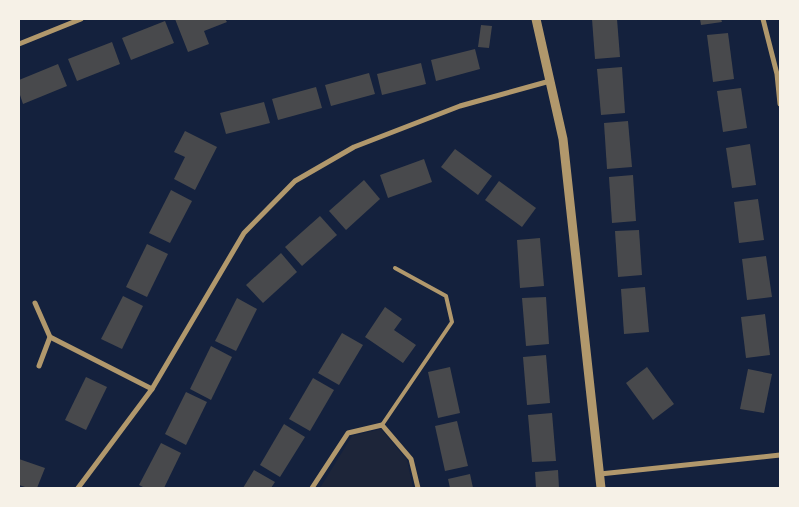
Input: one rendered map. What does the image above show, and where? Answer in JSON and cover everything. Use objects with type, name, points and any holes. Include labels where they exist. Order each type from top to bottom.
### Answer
[{"type":"street","points":[[19,44],[80,19]]},
{"type":"street","points":[[536,19],[564,139],[601,488]]},
{"type":"street","points":[[763,19],[779,73],[780,104]]},
{"type":"street","points":[[78,488],[152,388],[244,233],[295,181],[354,147],[460,106],[550,80]]},
{"type":"street","points":[[35,303],[50,337],[152,388]]},
{"type":"street","points":[[39,366],[50,337]]},
{"type":"street","points":[[312,488],[348,433],[382,425],[411,459],[418,488]]},
{"type":"street","points":[[600,474],[780,455]]},
{"type":"lane","points":[[382,425],[452,322],[446,296],[395,268]]},
{"type":"shaded area","points":[[381,429],[407,460],[413,488],[320,488],[352,436]]},
{"type":"building","points":[[175,19],[225,19],[227,22],[204,31],[209,44],[188,52]]},
{"type":"building","points":[[592,19],[617,19],[620,57],[595,59]]},
{"type":"building","points":[[700,19],[721,19],[722,22],[701,25]]},
{"type":"building","points":[[165,21],[174,43],[131,60],[122,38]]},
{"type":"building","points":[[481,25],[492,26],[489,48],[478,47]]},
{"type":"building","points":[[728,33],[734,79],[713,82],[707,35]]},
{"type":"building","points":[[112,42],[120,64],[77,81],[68,59]]},
{"type":"building","points":[[475,49],[480,69],[436,81],[431,60]]},
{"type":"building","points":[[421,63],[426,84],[382,95],[377,74]]},
{"type":"building","points":[[58,64],[67,86],[23,104],[19,92],[19,80]]},
{"type":"building","points":[[622,67],[625,113],[601,115],[597,69]]},
{"type":"building","points":[[369,73],[375,94],[331,106],[325,85]]},
{"type":"building","points":[[316,87],[322,108],[278,120],[272,99]]},
{"type":"building","points":[[741,88],[747,128],[723,132],[717,91]]},
{"type":"building","points":[[264,102],[270,123],[226,134],[220,113]]},
{"type":"building","points":[[628,121],[632,167],[607,169],[604,123]]},
{"type":"building","points":[[185,131],[217,147],[195,190],[174,179],[185,157],[174,152]]},
{"type":"building","points":[[750,144],[756,185],[732,188],[726,148]]},
{"type":"building","points":[[455,149],[492,176],[478,195],[441,167]]},
{"type":"building","points":[[424,159],[432,182],[388,198],[380,175]]},
{"type":"building","points":[[633,175],[636,221],[612,223],[609,177]]},
{"type":"building","points":[[364,180],[380,199],[346,230],[329,211]]},
{"type":"building","points":[[499,181],[536,208],[522,227],[485,200]]},
{"type":"building","points":[[171,190],[192,201],[170,243],[149,233]]},
{"type":"building","points":[[758,199],[764,240],[739,243],[734,202]]},
{"type":"building","points":[[320,216],[337,235],[302,266],[285,247]]},
{"type":"building","points":[[639,230],[642,275],[618,277],[615,231]]},
{"type":"building","points":[[540,238],[544,286],[520,288],[517,240]]},
{"type":"building","points":[[147,244],[168,254],[147,297],[126,287]]},
{"type":"building","points":[[281,253],[297,272],[263,303],[246,285]]},
{"type":"building","points":[[766,256],[772,297],[747,300],[742,259]]},
{"type":"building","points":[[645,287],[649,332],[624,334],[621,289]]},
{"type":"building","points":[[123,296],[143,306],[122,349],[101,339]]},
{"type":"building","points":[[546,297],[549,344],[526,346],[522,298]]},
{"type":"building","points":[[237,298],[257,309],[236,351],[215,341]]},
{"type":"building","points":[[385,307],[402,319],[394,330],[416,345],[403,363],[365,337]]},
{"type":"building","points":[[765,314],[770,355],[746,358],[741,317]]},
{"type":"building","points":[[342,333],[363,345],[339,385],[318,373]]},
{"type":"building","points":[[211,346],[232,357],[211,400],[190,389]]},
{"type":"building","points":[[546,355],[550,403],[527,405],[523,357]]},
{"type":"building","points":[[450,367],[460,413],[438,418],[428,372]]},
{"type":"building","points":[[647,367],[674,404],[653,420],[626,383]]},
{"type":"building","points":[[748,369],[772,374],[764,413],[740,409]]},
{"type":"building","points":[[86,377],[107,387],[86,430],[65,420]]},
{"type":"building","points":[[313,378],[334,390],[310,431],[289,419]]},
{"type":"building","points":[[186,392],[207,402],[186,445],[165,434]]},
{"type":"building","points":[[552,413],[556,461],[532,462],[528,415]]},
{"type":"building","points":[[457,421],[468,466],[445,471],[435,426]]},
{"type":"building","points":[[284,424],[305,437],[280,477],[260,465]]},
{"type":"building","points":[[161,443],[181,453],[164,488],[145,488],[139,485]]},
{"type":"building","points":[[19,459],[45,468],[37,488],[19,485]]},
{"type":"building","points":[[254,470],[275,482],[271,488],[243,488]]},
{"type":"building","points":[[558,470],[559,488],[536,488],[535,472]]},
{"type":"building","points":[[470,474],[473,488],[450,488],[448,479]]}]
